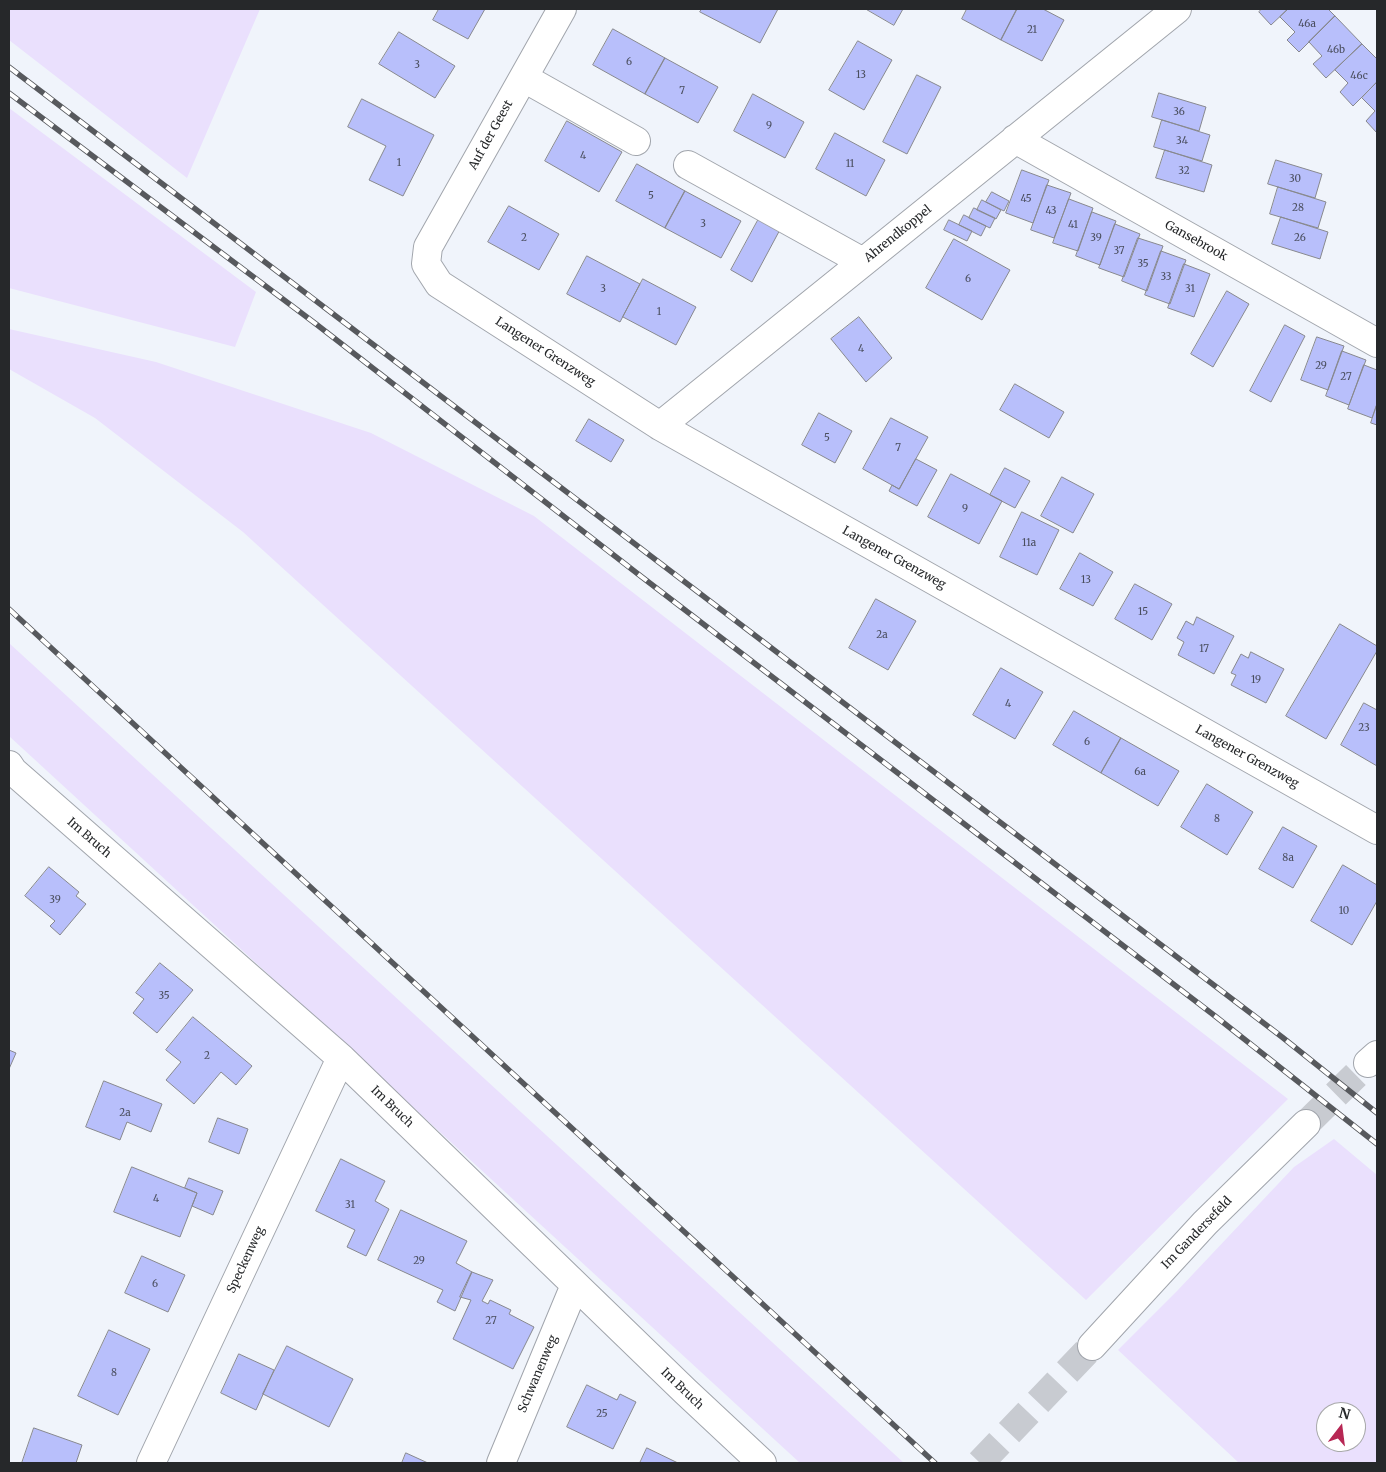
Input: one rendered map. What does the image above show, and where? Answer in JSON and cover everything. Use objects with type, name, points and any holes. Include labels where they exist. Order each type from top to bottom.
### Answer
[{"type":"street","name":"Auf der Geest","points":[[426,264],[428,247],[562,9]]},
{"type":"street","name":"Ahrendkoppel","points":[[660,426],[1177,9]]},
{"type":"street","points":[[524,78],[636,141]]},
{"type":"street","name":"Gansebrook","points":[[1015,139],[1377,343]]},
{"type":"street","points":[[688,165],[863,262]]},
{"type":"street","name":"Langener Grenzweg","points":[[426,264],[439,284],[660,426],[1377,830]]},
{"type":"street","name":"Im Bruch","points":[[10,772],[341,1058],[684,1391],[762,1463]]},
{"type":"street","name":"Speckenweg","points":[[150,1463],[341,1058]]},
{"type":"street","name":"Im Gandersefeld","points":[[1092,1346],[1205,1223],[1306,1124]]},
{"type":"street","name":"Schwanenweg","points":[[500,1463],[575,1285]]},
{"type":"shaded area","points":[[9,9],[260,9],[187,178],[9,40]]},
{"type":"shaded area","points":[[9,108],[256,292],[235,347],[9,288]]},
{"type":"shaded area","points":[[9,329],[156,362],[371,433],[534,516],[1288,1099],[1086,1300],[243,532],[95,418],[9,369]]},
{"type":"shaded area","points":[[9,643],[904,1463],[800,1463],[9,736]]},
{"type":"shaded area","points":[[1334,1139],[1377,1175],[1377,1463],[1239,1463],[1118,1350],[1177,1291],[1294,1167]]},
{"type":"building","points":[[439,9],[485,9],[468,39],[433,20]]},
{"type":"building","points":[[702,9],[778,9],[760,43],[700,12]]},
{"type":"building","points":[[866,9],[903,9],[894,25]]},
{"type":"building","points":[[967,9],[1017,9],[1001,40],[962,19]]},
{"type":"building","points":[[1017,9],[1043,9],[1064,20],[1042,61],[1001,40]]},
{"type":"building","points":[[1262,9],[1288,9],[1271,25],[1259,12]]},
{"type":"building","points":[[1288,9],[1328,9],[1335,16],[1299,52],[1287,40],[1295,32],[1280,17]]},
{"type":"building","points":[[1335,16],[1362,44],[1326,78],[1313,64],[1322,56],[1309,42]]},
{"type":"building","points":[[613,29],[665,58],[645,94],[593,65]]},
{"type":"building","points":[[399,32],[455,66],[435,98],[379,64]]},
{"type":"building","points":[[858,41],[892,60],[864,110],[829,90]]},
{"type":"building","points":[[1362,44],[1377,59],[1377,82],[1353,106],[1340,92],[1348,83],[1335,70]]},
{"type":"building","points":[[665,58],[718,87],[698,123],[645,94]]},
{"type":"building","points":[[917,75],[941,87],[907,154],[883,142]]},
{"type":"building","points":[[1377,82],[1377,133],[1366,121],[1375,111],[1362,98]]},
{"type":"building","points":[[1159,93],[1206,107],[1199,131],[1152,117]]},
{"type":"building","points":[[753,94],[804,122],[785,158],[734,131]]},
{"type":"building","points":[[362,99],[434,135],[403,196],[369,180],[386,146],[348,127]]},
{"type":"building","points":[[1162,120],[1210,135],[1202,161],[1154,147]]},
{"type":"building","points":[[567,121],[622,152],[599,192],[545,161]]},
{"type":"building","points":[[835,133],[885,160],[866,196],[816,169]]},
{"type":"building","points":[[1165,150],[1212,165],[1204,192],[1156,178]]},
{"type":"building","points":[[1276,160],[1322,174],[1315,198],[1268,184]]},
{"type":"building","points":[[637,164],[685,191],[665,228],[616,201]]},
{"type":"building","points":[[1022,170],[1049,180],[1033,223],[1006,213]]},
{"type":"building","points":[[1047,185],[1071,193],[1054,238],[1031,230]]},
{"type":"building","points":[[1278,187],[1326,202],[1318,228],[1270,214]]},
{"type":"building","points":[[685,191],[741,221],[721,258],[665,228]]},
{"type":"building","points":[[992,192],[1009,201],[1004,211],[986,202]]},
{"type":"building","points":[[1069,199],[1093,208],[1078,251],[1053,243]]},
{"type":"building","points":[[982,200],[1001,210],[996,219],[977,210]]},
{"type":"building","points":[[509,206],[559,234],[539,270],[488,242]]},
{"type":"building","points":[[974,208],[995,218],[990,228],[969,218]]},
{"type":"building","points":[[1092,212],[1116,221],[1100,265],[1076,256]]},
{"type":"building","points":[[762,213],[783,224],[752,282],[731,270]]},
{"type":"building","points":[[964,215],[986,226],[981,236],[959,225]]},
{"type":"building","points":[[1281,217],[1328,232],[1320,259],[1272,244]]},
{"type":"building","points":[[949,220],[972,231],[967,241],[944,230]]},
{"type":"building","points":[[1115,224],[1140,234],[1124,277],[1099,268]]},
{"type":"building","points":[[1138,238],[1163,246],[1147,291],[1122,281]]},
{"type":"building","points":[[954,239],[1010,270],[982,320],[926,288]]},
{"type":"building","points":[[1161,251],[1186,260],[1170,304],[1145,295]]},
{"type":"building","points":[[587,256],[640,284],[620,322],[567,294]]},
{"type":"building","points":[[1184,264],[1210,274],[1194,317],[1168,308]]},
{"type":"building","points":[[643,279],[696,307],[676,345],[623,317]]},
{"type":"building","points":[[1227,291],[1249,304],[1213,367],[1191,354]]},
{"type":"building","points":[[859,317],[892,358],[866,382],[831,339]]},
{"type":"building","points":[[1285,325],[1305,336],[1271,402],[1250,391]]},
{"type":"building","points":[[1317,337],[1344,346],[1328,390],[1301,380]]},
{"type":"building","points":[[1342,351],[1366,360],[1349,405],[1326,396]]},
{"type":"building","points":[[1364,365],[1377,370],[1377,404],[1372,418],[1348,409]]},
{"type":"building","points":[[1015,384],[1064,412],[1049,438],[1000,410]]},
{"type":"building","points":[[1377,404],[1377,425],[1371,423]]},
{"type":"building","points":[[819,413],[852,431],[835,463],[802,445]]},
{"type":"building","points":[[891,418],[928,437],[899,489],[863,469]]},
{"type":"building","points":[[589,419],[624,440],[611,462],[576,441]]},
{"type":"building","points":[[916,459],[937,470],[917,506],[889,491],[892,485],[899,489]]},
{"type":"building","points":[[1005,468],[1030,481],[1015,508],[990,495]]},
{"type":"building","points":[[951,474],[1002,501],[979,544],[928,517]]},
{"type":"building","points":[[1062,477],[1094,494],[1073,533],[1041,516]]},
{"type":"building","points":[[1022,512],[1059,530],[1037,575],[1000,557]]},
{"type":"building","points":[[1080,553],[1113,572],[1093,606],[1060,589]]},
{"type":"building","points":[[1135,584],[1172,604],[1152,640],[1115,619]]},
{"type":"building","points":[[876,599],[916,621],[888,670],[849,648]]},
{"type":"building","points":[[1197,617],[1234,636],[1214,674],[1178,655],[1184,642],[1177,638],[1186,621],[1193,625]]},
{"type":"building","points":[[1340,624],[1377,646],[1377,651],[1326,739],[1286,716]]},
{"type":"building","points":[[1251,652],[1284,669],[1266,703],[1231,685],[1236,675],[1231,673],[1241,654],[1248,658]]},
{"type":"building","points":[[1001,668],[1043,692],[1015,739],[973,715]]},
{"type":"building","points":[[1364,703],[1377,710],[1377,766],[1341,745]]},
{"type":"building","points":[[1074,711],[1121,738],[1101,773],[1053,745]]},
{"type":"building","points":[[1121,738],[1179,771],[1158,806],[1101,773]]},
{"type":"building","points":[[1207,784],[1253,812],[1227,855],[1181,827]]},
{"type":"building","points":[[1283,827],[1317,846],[1293,888],[1259,869]]},
{"type":"building","points":[[1343,865],[1377,885],[1377,901],[1352,945],[1311,921]]},
{"type":"building","points":[[49,867],[79,892],[76,896],[86,904],[60,935],[50,926],[55,921],[25,896]]},
{"type":"building","points":[[160,963],[193,990],[157,1033],[133,1013],[144,999],[136,993]]},
{"type":"building","points":[[193,1017],[252,1066],[236,1085],[221,1072],[194,1104],[166,1080],[181,1062],[166,1050]]},
{"type":"building","points":[[9,1050],[16,1053],[9,1069]]},
{"type":"building","points":[[104,1081],[162,1104],[151,1132],[127,1122],[120,1140],[86,1127]]},
{"type":"building","points":[[218,1118],[248,1129],[239,1154],[209,1142]]},
{"type":"building","points":[[341,1159],[385,1181],[375,1201],[389,1209],[366,1256],[347,1247],[355,1230],[316,1211]]},
{"type":"building","points":[[132,1167],[197,1193],[180,1237],[114,1212]]},
{"type":"building","points":[[189,1178],[223,1191],[213,1215],[192,1206],[197,1193],[185,1188]]},
{"type":"building","points":[[401,1210],[467,1241],[456,1263],[472,1272],[455,1311],[437,1302],[443,1290],[378,1260]]},
{"type":"building","points":[[142,1256],[185,1275],[168,1312],[125,1293]]},
{"type":"building","points":[[472,1272],[493,1280],[482,1301],[488,1304],[490,1300],[511,1310],[509,1314],[534,1327],[513,1369],[453,1339],[471,1300],[460,1297]]},
{"type":"building","points":[[109,1330],[150,1349],[118,1415],[78,1396]]},
{"type":"building","points":[[287,1346],[353,1379],[329,1427],[263,1394]]},
{"type":"building","points":[[239,1354],[274,1370],[256,1410],[221,1393]]},
{"type":"building","points":[[587,1385],[617,1400],[620,1394],[636,1402],[613,1449],[567,1427]]},
{"type":"building","points":[[34,1428],[82,1445],[76,1463],[22,1463]]},
{"type":"building","points":[[647,1448],[678,1463],[640,1463]]},
{"type":"building","points":[[406,1453],[428,1463],[402,1463]]},
{"type":"tunnel","points":[[1306,1124],[1368,1063]]},
{"type":"tunnel","points":[[980,1463],[1092,1346]]},
{"type":"railway","points":[[9,67],[1282,1037],[1377,1113]]},
{"type":"railway","points":[[9,93],[316,324],[638,574],[1215,1016],[1377,1144]]},
{"type":"railway","points":[[9,609],[935,1463]]}]
